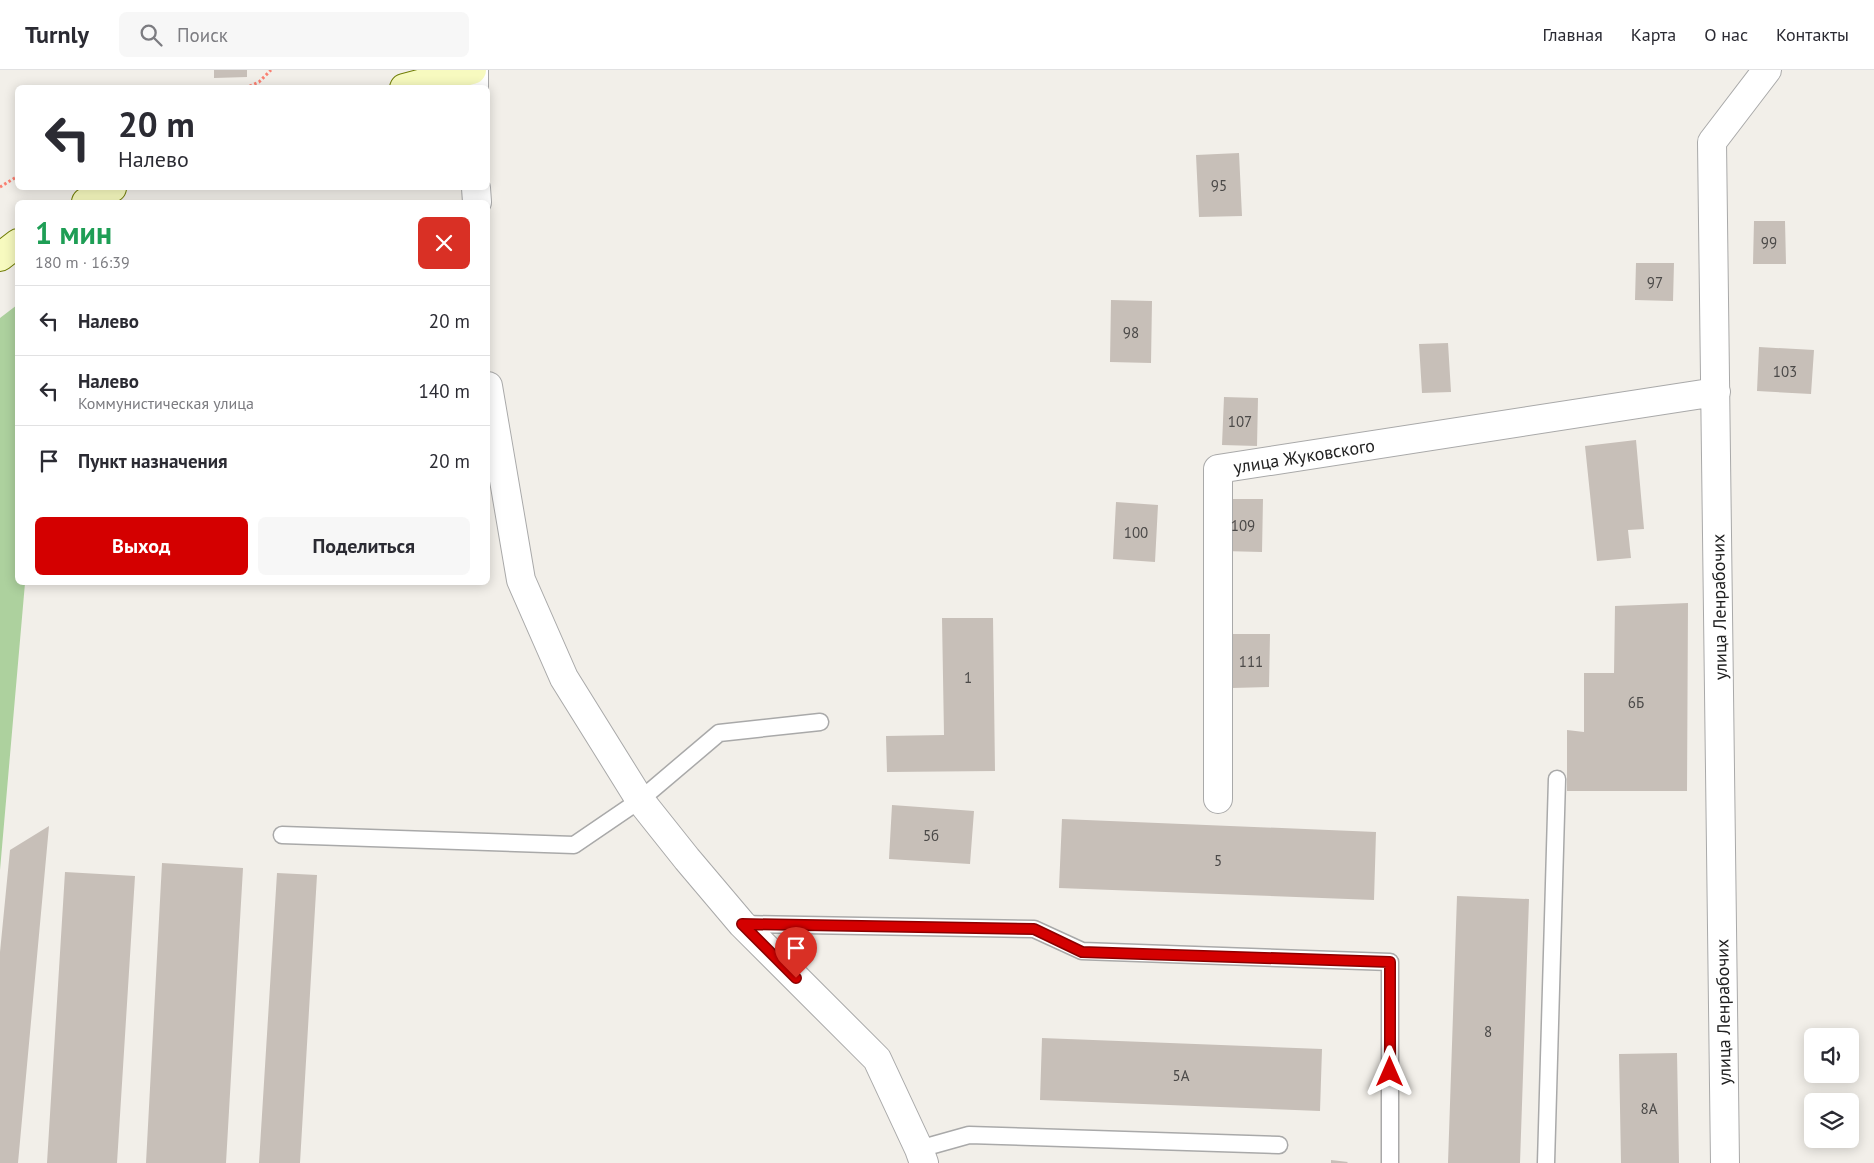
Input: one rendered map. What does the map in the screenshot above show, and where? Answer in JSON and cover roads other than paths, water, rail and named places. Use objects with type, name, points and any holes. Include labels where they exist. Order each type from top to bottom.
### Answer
[{"type":"main road","points":[[416,85],[473,70]]},
{"type":"main road","points":[[90,200],[108,190]]},
{"type":"main road","points":[[0,257],[15,245]]},
{"type":"street","points":[[473,70],[474,85]]},
{"type":"street","name":"улица Ленрабочих","points":[[1725,1163],[1712,142],[1767,70]]},
{"type":"street","name":"улица Жуковского","points":[[1218,799],[1218,469],[1716,392]]},
{"type":"street","points":[[490,398],[521,580],[564,678],[640,800],[687,859],[742,924],[877,1060],[922,1156]]},
{"type":"lane","points":[[282,835],[574,845],[640,800],[719,733],[820,722]]},
{"type":"lane","points":[[1546,1163],[1557,780]]},
{"type":"lane","points":[[742,924],[1034,929],[1082,952],[1390,962],[1390,1163]]},
{"type":"lane","points":[[922,1156],[969,1135],[1279,1144]]}]
